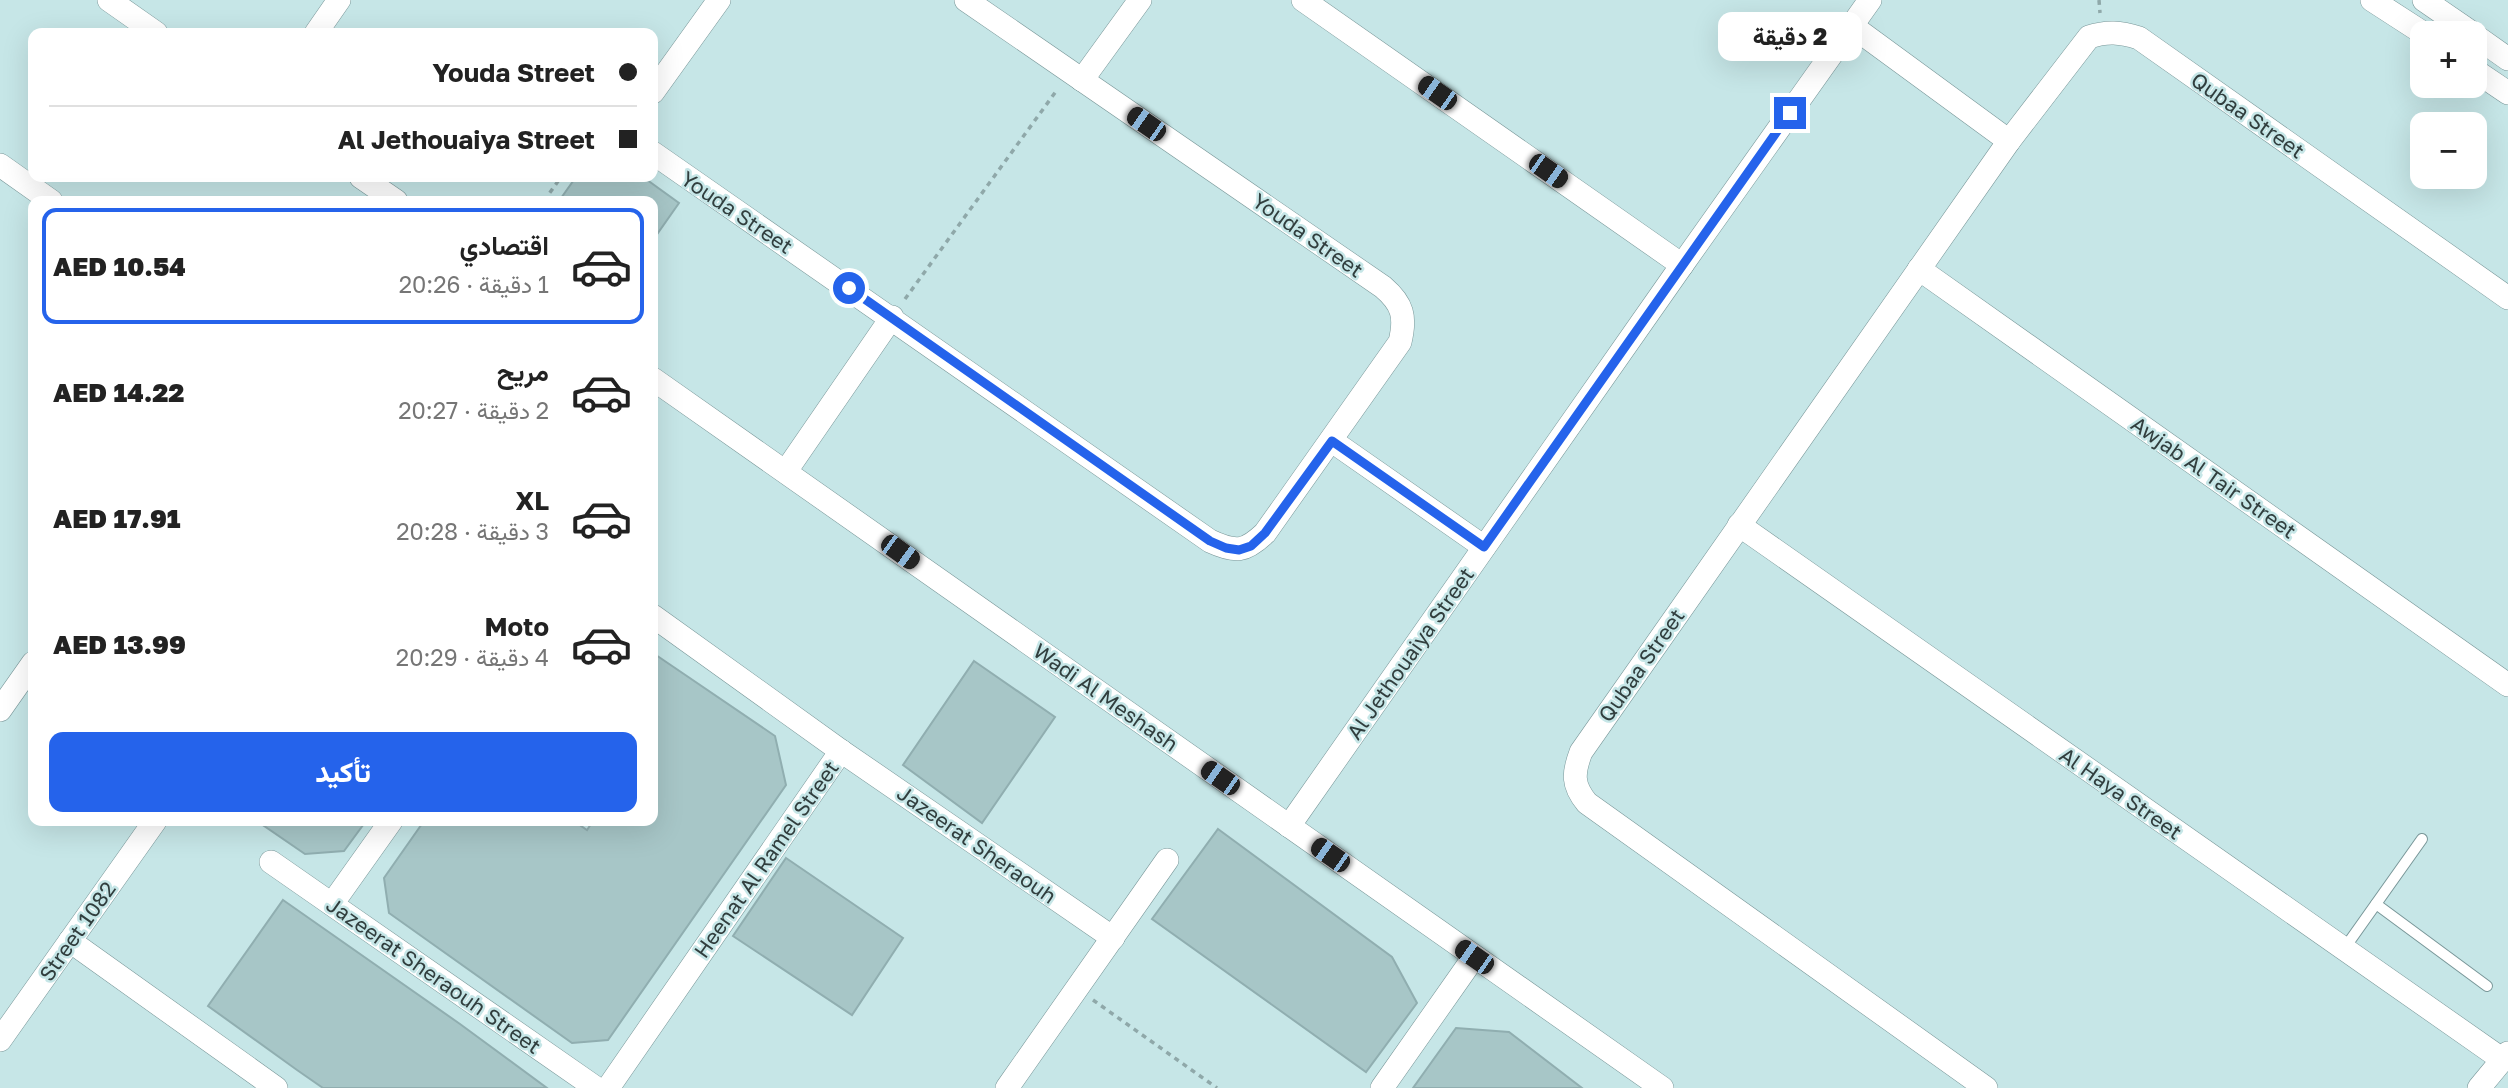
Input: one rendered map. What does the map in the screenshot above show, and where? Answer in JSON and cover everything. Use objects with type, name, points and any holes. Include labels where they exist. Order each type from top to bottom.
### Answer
[{"type":"street","points":[[109,0],[149,28]]},
{"type":"street","points":[[319,28],[339,0]]},
{"type":"street","name":"Youda Street","points":[[658,156],[1210,541],[1239,550],[1251,546],[1265,533],[1332,441],[1399,342],[1404,326],[1402,313],[1394,296],[966,0]]},
{"type":"street","points":[[1077,76],[1140,0]]},
{"type":"street","points":[[1303,0],[1682,265]]},
{"type":"street","name":"Al Jethouaiya Street","points":[[1289,826],[1870,0]]},
{"type":"street","points":[[2372,0],[2410,25]]},
{"type":"street","points":[[2421,21],[2429,1],[2456,21]]},
{"type":"street","points":[[658,85],[714,2]]},
{"type":"street","points":[[1852,26],[2009,141]]},
{"type":"street","name":"Qubaa Street","points":[[1977,1086],[1598,811],[1579,794],[1574,771],[1581,752],[2009,141],[2089,37],[2121,32],[2138,38],[2508,298]]},
{"type":"street","points":[[2487,44],[2508,59]]},
{"type":"street","points":[[2487,79],[2508,93]]},
{"type":"street","points":[[0,165],[44,196]]},
{"type":"street","points":[[368,182],[389,196]]},
{"type":"street","name":"Awjab Al Tair Street","points":[[1919,268],[2508,685]]},
{"type":"street","points":[[786,471],[891,317]]},
{"type":"street","name":"Wadi Al Meshash","points":[[658,382],[1662,1088]]},
{"type":"street","points":[[1332,441],[1484,547]]},
{"type":"street","name":"Al Haya Street","points":[[1739,525],[2344,949],[2505,1057]]},
{"type":"street","name":"Heenat Al Ramel Street","points":[[608,1088],[841,751],[658,620]]},
{"type":"street","points":[[0,710],[28,679]]},
{"type":"street","name":"Jazeerat Sheraouh","points":[[841,751],[1113,938]]},
{"type":"street","name":"Street 1082","points":[[0,1040],[151,826]]},
{"type":"street","points":[[332,904],[387,826]]},
{"type":"street","points":[[1007,1088],[1167,860]]},
{"type":"street","name":"Jazeerat Sheraouh Street","points":[[271,862],[596,1088]]},
{"type":"street","points":[[70,942],[276,1088]]},
{"type":"street","points":[[1382,1088],[1474,957]]},
{"type":"street","points":[[2479,1088],[2505,1057]]},
{"type":"lane","points":[[2344,949],[2422,839]]},
{"type":"lane","points":[[2376,904],[2487,986]]},
{"type":"path","points":[[891,317],[1077,76]]},
{"type":"path","points":[[1078,989],[1217,1088]]},
{"type":"building","points":[[572,182],[650,182],[679,203],[658,233],[658,196],[563,196]]},
{"type":"building","points":[[658,656],[775,736],[786,785],[608,1040],[572,1043],[389,913],[384,878],[420,826],[581,826],[587,830],[590,826],[658,826]]},
{"type":"building","points":[[974,661],[1055,717],[982,823],[903,765]]},
{"type":"building","points":[[264,826],[362,826],[344,851],[305,854]]},
{"type":"building","points":[[1218,829],[1392,957],[1417,1003],[1366,1072],[1152,919]]},
{"type":"building","points":[[786,858],[903,938],[852,1015],[733,936]]},
{"type":"building","points":[[283,900],[547,1088],[323,1088],[297,1070],[208,1006]]},
{"type":"building","points":[[1456,1028],[1509,1032],[1582,1088],[1413,1088]]},
{"type":"route","points":[[849,288],[1210,541],[1226,548],[1239,550],[1251,546],[1265,533],[1332,441],[1484,547],[1790,113]]}]
